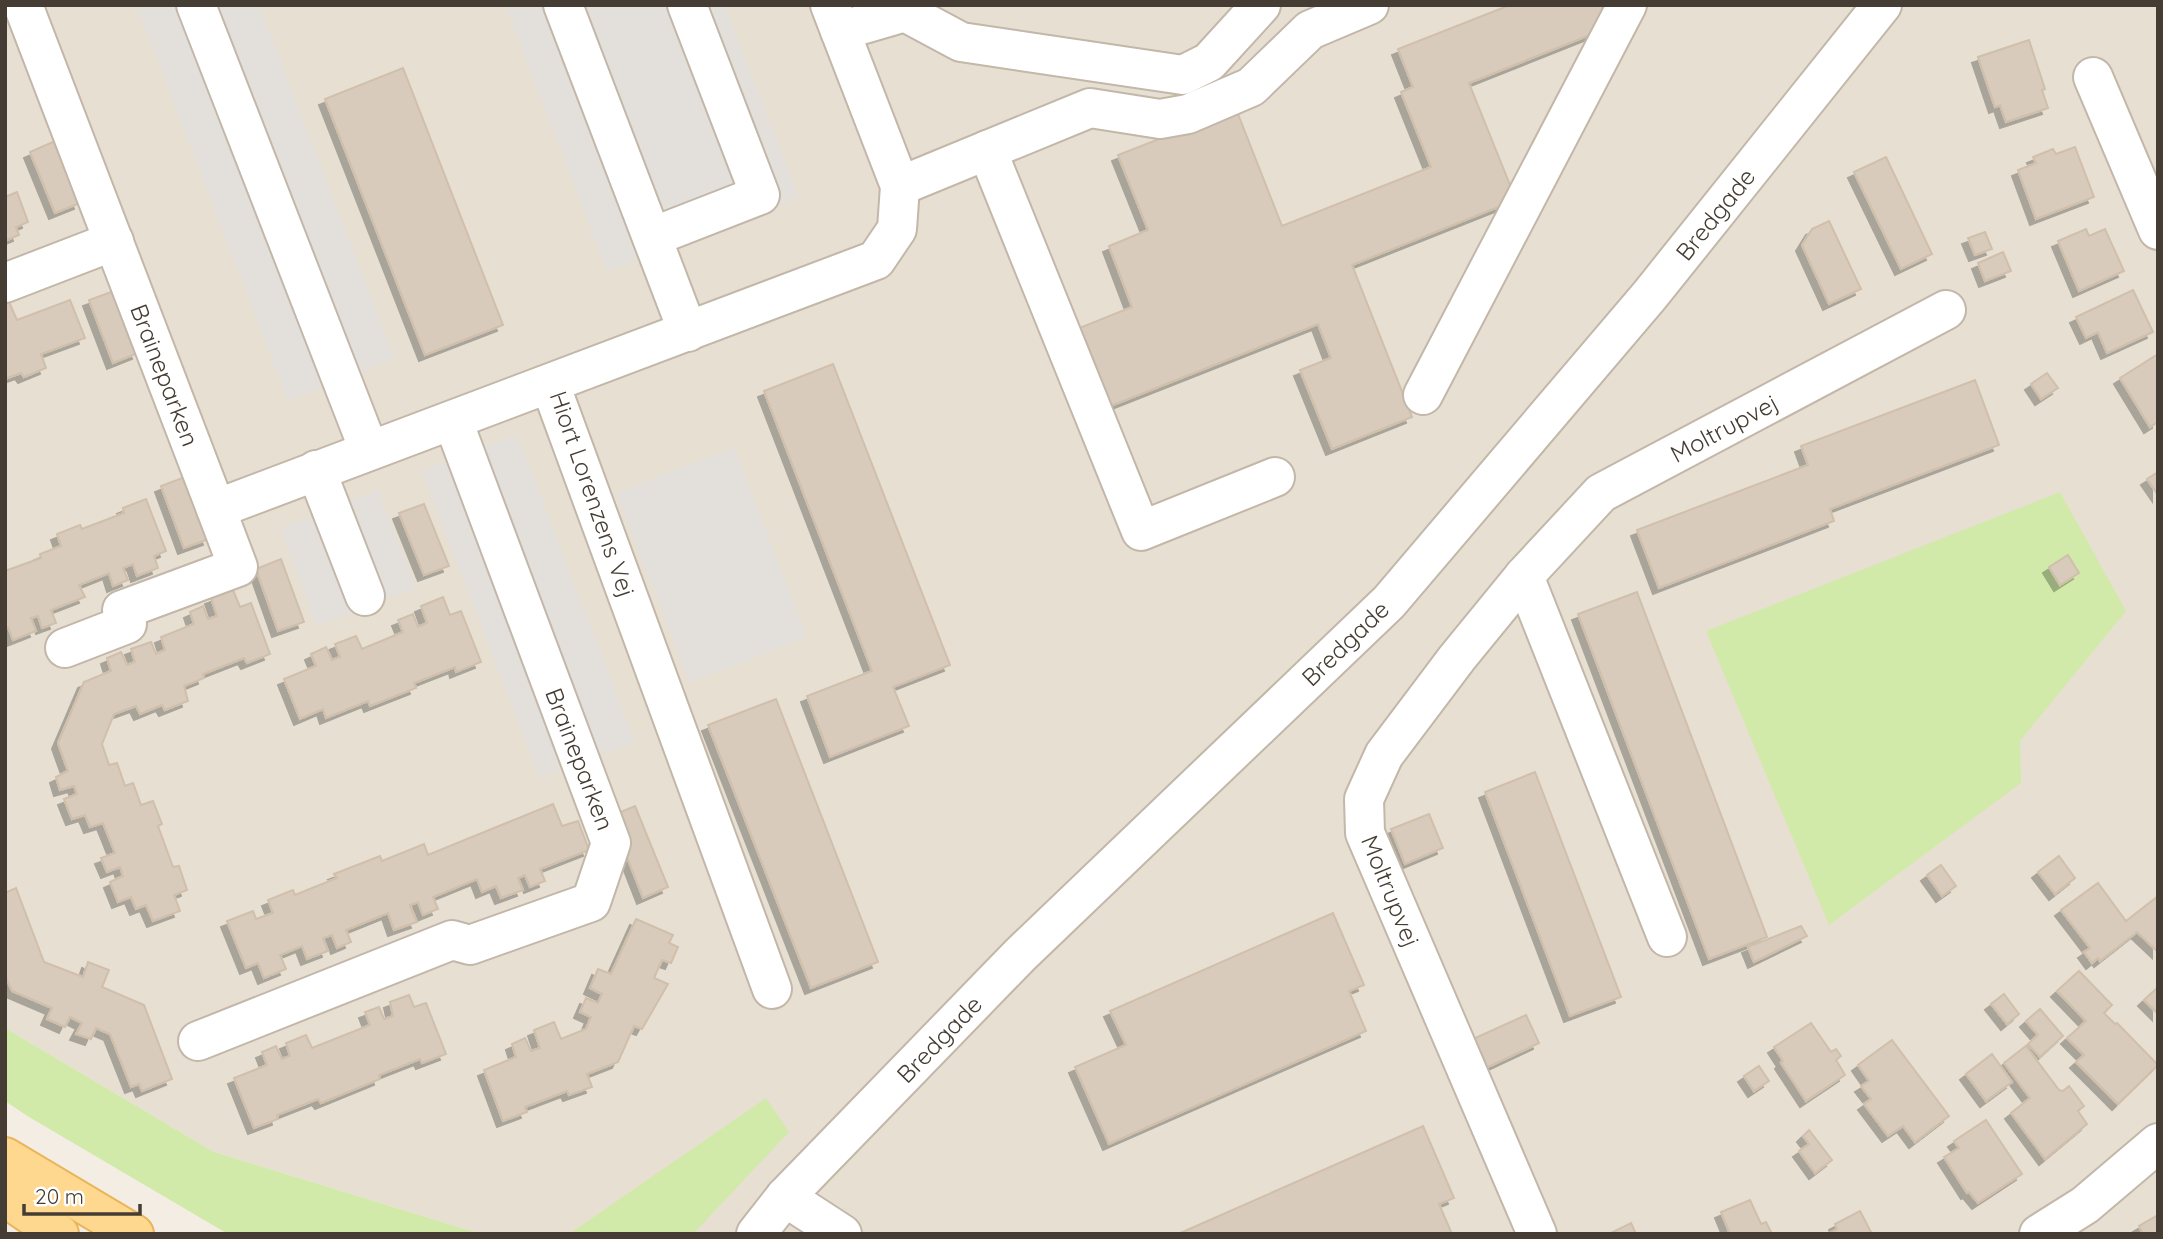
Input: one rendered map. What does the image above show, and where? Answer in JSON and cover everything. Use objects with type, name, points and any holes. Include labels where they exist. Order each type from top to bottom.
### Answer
[{"type":"main road","points":[[5,1157],[134,1234]]},
{"type":"main road","points":[[5,1198],[59,1234]]},
{"type":"street","name":"Braineparken","points":[[23,5],[238,567],[122,610],[128,624],[65,648]]},
{"type":"street","points":[[196,5],[369,450]]},
{"type":"street","points":[[563,5],[688,332]]},
{"type":"street","points":[[652,237],[760,195],[687,5]]},
{"type":"street","points":[[835,18],[905,12],[961,42],[1183,75],[1209,62],[1261,5]]},
{"type":"street","points":[[900,186],[1090,108],[1160,119],[1188,114],[1251,87],[1310,30],[1369,5]]},
{"type":"street","points":[[1423,395],[1627,5]]},
{"type":"street","name":"Bredgade","points":[[756,1234],[785,1197],[1020,955],[1389,602],[1650,295],[1882,5]]},
{"type":"street","name":"Hiort Lorenzens Vej","points":[[772,989],[550,384],[876,260],[897,229],[900,186],[835,18]]},
{"type":"street","points":[[2093,77],[2158,230]]},
{"type":"street","points":[[987,150],[1141,531],[1275,477]]},
{"type":"street","points":[[5,283],[114,241]]},
{"type":"street","name":"Moltrupvej","points":[[1537,1234],[1365,833],[1364,799],[1384,755],[1457,658],[1524,576],[1601,493],[1946,310]]},
{"type":"street","points":[[216,509],[550,384]]},
{"type":"street","name":"Braineparken","points":[[198,1041],[452,940],[471,944],[591,902],[611,843],[453,421]]},
{"type":"street","points":[[316,470],[365,596]]},
{"type":"street","points":[[1524,576],[1667,937]]},
{"type":"street","points":[[2039,1234],[2084,1205],[2158,1143]]},
{"type":"street","points":[[785,1197],[842,1234]]},
{"type":"shaded area","points":[[5,5],[2158,5],[2158,1234],[481,1234],[214,1152],[5,1028]]},
{"type":"shaded area","points":[[136,5],[259,5],[395,359],[288,401]]},
{"type":"shaded area","points":[[505,5],[725,5],[799,198],[607,272]]},
{"type":"shaded area","points":[[517,434],[635,742],[540,778],[421,471]]},
{"type":"shaded area","points":[[734,447],[807,637],[690,683],[616,493]]},
{"type":"shaded area","points":[[378,490],[416,588],[317,626],[280,528]]},
{"type":"green space","points":[[2060,492],[2126,611],[2020,741],[2021,783],[1829,925],[1706,631]]},
{"type":"green space","points":[[5,1028],[214,1152],[481,1234],[228,1234],[5,1101]]},
{"type":"green space","points":[[766,1098],[789,1132],[693,1234],[569,1234]]},
{"type":"building","points":[[1510,5],[1602,5],[1610,27],[1469,83],[1516,200],[1352,265],[1412,417],[1332,449],[1300,370],[1331,358],[1318,324],[1103,409],[1072,331],[1132,307],[1109,246],[1148,230],[1118,155],[1236,109],[1282,226],[1431,167],[1401,92],[1413,87],[1398,49]]},
{"type":"building","points":[[2029,40],[2045,89],[2042,90],[2048,108],[2006,122],[2000,105],[1995,107],[1978,57]]},
{"type":"building","points":[[403,68],[503,325],[425,355],[325,99]]},
{"type":"building","points":[[55,141],[80,203],[55,213],[30,152]]},
{"type":"building","points":[[2075,147],[2094,197],[2036,219],[2018,170],[2036,163],[2033,157],[2053,149],[2056,154]]},
{"type":"building","points":[[1886,157],[1932,254],[1901,269],[1854,172]]},
{"type":"building","points":[[17,192],[28,222],[16,227],[19,235],[5,241],[5,197]]},
{"type":"building","points":[[1829,221],[1861,289],[1829,304],[1802,245],[1812,229]]},
{"type":"building","points":[[2086,229],[2089,236],[2105,229],[2124,271],[2079,291],[2058,241]]},
{"type":"building","points":[[1985,232],[1992,249],[1975,255],[1968,238]]},
{"type":"building","points":[[2003,252],[2011,271],[1985,281],[1978,263]]},
{"type":"building","points":[[2133,290],[2153,332],[2107,353],[2098,332],[2086,338],[2076,317]]},
{"type":"building","points":[[114,291],[138,353],[113,363],[89,300]]},
{"type":"building","points":[[70,300],[85,338],[41,354],[46,368],[24,377],[21,373],[5,379],[5,303],[9,302],[17,320]]},
{"type":"building","points":[[2158,354],[2158,422],[2150,427],[2120,378]]},
{"type":"building","points":[[833,364],[950,665],[893,687],[909,726],[830,757],[807,696],[872,671],[764,391]]},
{"type":"building","points":[[2047,373],[2058,388],[2041,399],[2031,384]]},
{"type":"building","points":[[1975,380],[1999,445],[1830,509],[1834,521],[1659,588],[1637,530],[1808,465],[1801,446]]},
{"type":"building","points":[[2158,472],[2158,495],[2147,479]]},
{"type":"building","points":[[185,477],[209,539],[184,548],[161,486]]},
{"type":"building","points":[[146,499],[166,551],[154,556],[158,568],[137,576],[133,564],[123,568],[128,580],[113,586],[109,573],[79,585],[85,597],[51,610],[56,623],[42,628],[38,616],[31,618],[36,631],[13,640],[8,627],[5,628],[5,571],[41,558],[40,554],[61,546],[57,534],[80,525],[82,529],[124,513],[123,508]]},
{"type":"building","points":[[424,504],[449,566],[424,575],[399,513]]},
{"type":"building","points":[[2068,555],[2079,573],[2060,585],[2049,567]]},
{"type":"building","points":[[281,559],[304,622],[278,631],[256,569]]},
{"type":"building","points":[[233,590],[240,607],[251,603],[270,654],[247,663],[244,658],[203,674],[204,678],[184,686],[188,701],[165,710],[162,705],[140,714],[136,706],[114,714],[102,744],[109,765],[117,763],[125,786],[133,783],[141,805],[153,801],[162,824],[158,826],[173,867],[179,866],[187,890],[174,895],[180,911],[153,921],[146,905],[136,909],[131,897],[118,902],[110,882],[123,876],[120,867],[107,872],[101,858],[115,853],[103,823],[90,827],[85,815],[72,819],[64,799],[77,794],[74,786],[60,790],[56,777],[68,771],[58,743],[84,682],[111,671],[107,658],[121,652],[127,665],[135,662],[131,649],[151,642],[156,654],[165,650],[161,637],[194,624],[190,612],[203,606],[208,619],[217,616],[211,598]]},
{"type":"building","points":[[1637,592],[1767,937],[1709,959],[1578,614]]},
{"type":"building","points":[[443,597],[450,615],[461,611],[481,662],[456,672],[455,667],[414,683],[416,688],[370,706],[368,701],[326,718],[323,709],[300,719],[284,679],[316,666],[311,654],[326,647],[332,660],[340,657],[335,644],[356,636],[362,649],[403,632],[398,620],[413,614],[418,627],[427,623],[421,606]]},
{"type":"building","points":[[776,699],[878,962],[811,988],[708,725]]},
{"type":"building","points":[[1535,772],[1621,997],[1570,1016],[1485,792]]},
{"type":"building","points":[[553,804],[562,826],[578,821],[589,850],[540,869],[545,881],[530,887],[525,875],[518,878],[523,890],[501,898],[496,886],[482,892],[477,879],[433,897],[438,909],[423,915],[418,902],[410,905],[417,922],[394,930],[388,913],[346,930],[351,942],[337,948],[332,935],[323,938],[328,951],[307,959],[302,946],[280,955],[286,969],[264,978],[258,963],[246,968],[227,921],[253,911],[256,919],[273,913],[268,900],[293,890],[295,895],[337,878],[334,874],[380,856],[382,861],[424,844],[428,855]]},
{"type":"building","points":[[635,806],[668,887],[643,898],[611,816]]},
{"type":"building","points":[[1429,814],[1443,848],[1405,864],[1391,829]]},
{"type":"building","points":[[2059,856],[2075,878],[2055,894],[2038,872]]},
{"type":"building","points":[[1941,865],[1956,886],[1942,896],[1927,875]]},
{"type":"building","points":[[2098,883],[2126,921],[2158,896],[2158,952],[2137,932],[2100,961],[2098,958],[2092,963],[2084,952],[2090,948],[2061,910]]},
{"type":"building","points":[[16,888],[44,962],[83,977],[88,962],[109,970],[102,987],[144,1005],[172,1079],[142,1091],[139,1084],[131,1087],[110,1034],[96,1028],[91,1039],[76,1034],[82,1023],[70,1017],[65,1027],[47,1019],[52,1008],[12,991],[5,975],[5,893]]},
{"type":"building","points":[[1333,913],[1364,985],[1349,991],[1366,1031],[1109,1144],[1075,1067],[1126,1045],[1110,1011]]},
{"type":"building","points":[[636,919],[673,935],[669,943],[678,947],[671,963],[662,960],[654,978],[668,984],[642,1029],[634,1026],[618,1062],[587,1074],[592,1087],[569,1095],[567,1091],[525,1107],[527,1112],[503,1121],[484,1070],[516,1057],[512,1044],[525,1038],[531,1051],[540,1048],[534,1030],[554,1022],[561,1039],[586,1029],[591,1017],[580,1012],[586,998],[598,1003],[602,994],[590,988],[598,969],[611,974]]},
{"type":"building","points":[[1801,926],[1807,936],[1754,962],[1748,947]]},
{"type":"building","points":[[2079,971],[2112,1005],[2104,1013],[2158,1065],[2118,1104],[2076,1062],[2084,1055],[2067,1038],[2086,1021],[2057,991]]},
{"type":"building","points":[[2158,987],[2158,1014],[2144,1000]]},
{"type":"building","points":[[2004,994],[2019,1014],[2007,1024],[1991,1004]]},
{"type":"building","points":[[409,995],[414,1007],[426,1003],[446,1054],[422,1063],[420,1059],[321,1103],[318,1099],[277,1115],[278,1119],[254,1128],[234,1078],[267,1065],[262,1052],[276,1046],[282,1059],[290,1056],[286,1043],[306,1035],[312,1048],[370,1025],[365,1012],[379,1007],[384,1019],[393,1016],[390,1002]]},
{"type":"building","points":[[2040,1009],[2063,1036],[2040,1057],[2028,1044],[2038,1035],[2026,1021]]},
{"type":"building","points":[[1526,1015],[1539,1043],[1486,1068],[1473,1039]]},
{"type":"building","points":[[1811,1023],[1831,1052],[1836,1049],[1841,1056],[1836,1060],[1845,1075],[1806,1101],[1781,1063],[1783,1061],[1774,1047]]},
{"type":"building","points":[[1892,1040],[1949,1116],[1915,1142],[1903,1126],[1888,1136],[1864,1104],[1871,1099],[1861,1086],[1869,1081],[1858,1065]]},
{"type":"building","points":[[2026,1046],[2059,1090],[2063,1091],[2069,1086],[2084,1106],[2078,1111],[2087,1124],[2045,1159],[2011,1113],[2030,1098],[2004,1063]]},
{"type":"building","points":[[1992,1054],[2012,1082],[1986,1101],[1966,1074]]},
{"type":"building","points":[[1759,1066],[1769,1081],[1754,1091],[1744,1076]]},
{"type":"building","points":[[1986,1120],[2022,1174],[1978,1203],[1967,1193],[1944,1157],[1959,1148],[1954,1141]]},
{"type":"building","points":[[1423,1126],[1454,1198],[1439,1204],[1452,1234],[1178,1234]]},
{"type":"building","points":[[1809,1130],[1832,1160],[1815,1173],[1799,1151],[1809,1144],[1803,1136]]},
{"type":"building","points":[[1750,1200],[1761,1224],[1766,1222],[1772,1234],[1730,1234],[1721,1212]]},
{"type":"building","points":[[1860,1211],[1872,1234],[1828,1234],[1837,1229],[1835,1224]]},
{"type":"building","points":[[2158,1215],[2158,1234],[2143,1234],[2139,1226]]},
{"type":"building","points":[[1631,1223],[1636,1234],[1609,1234]]}]
